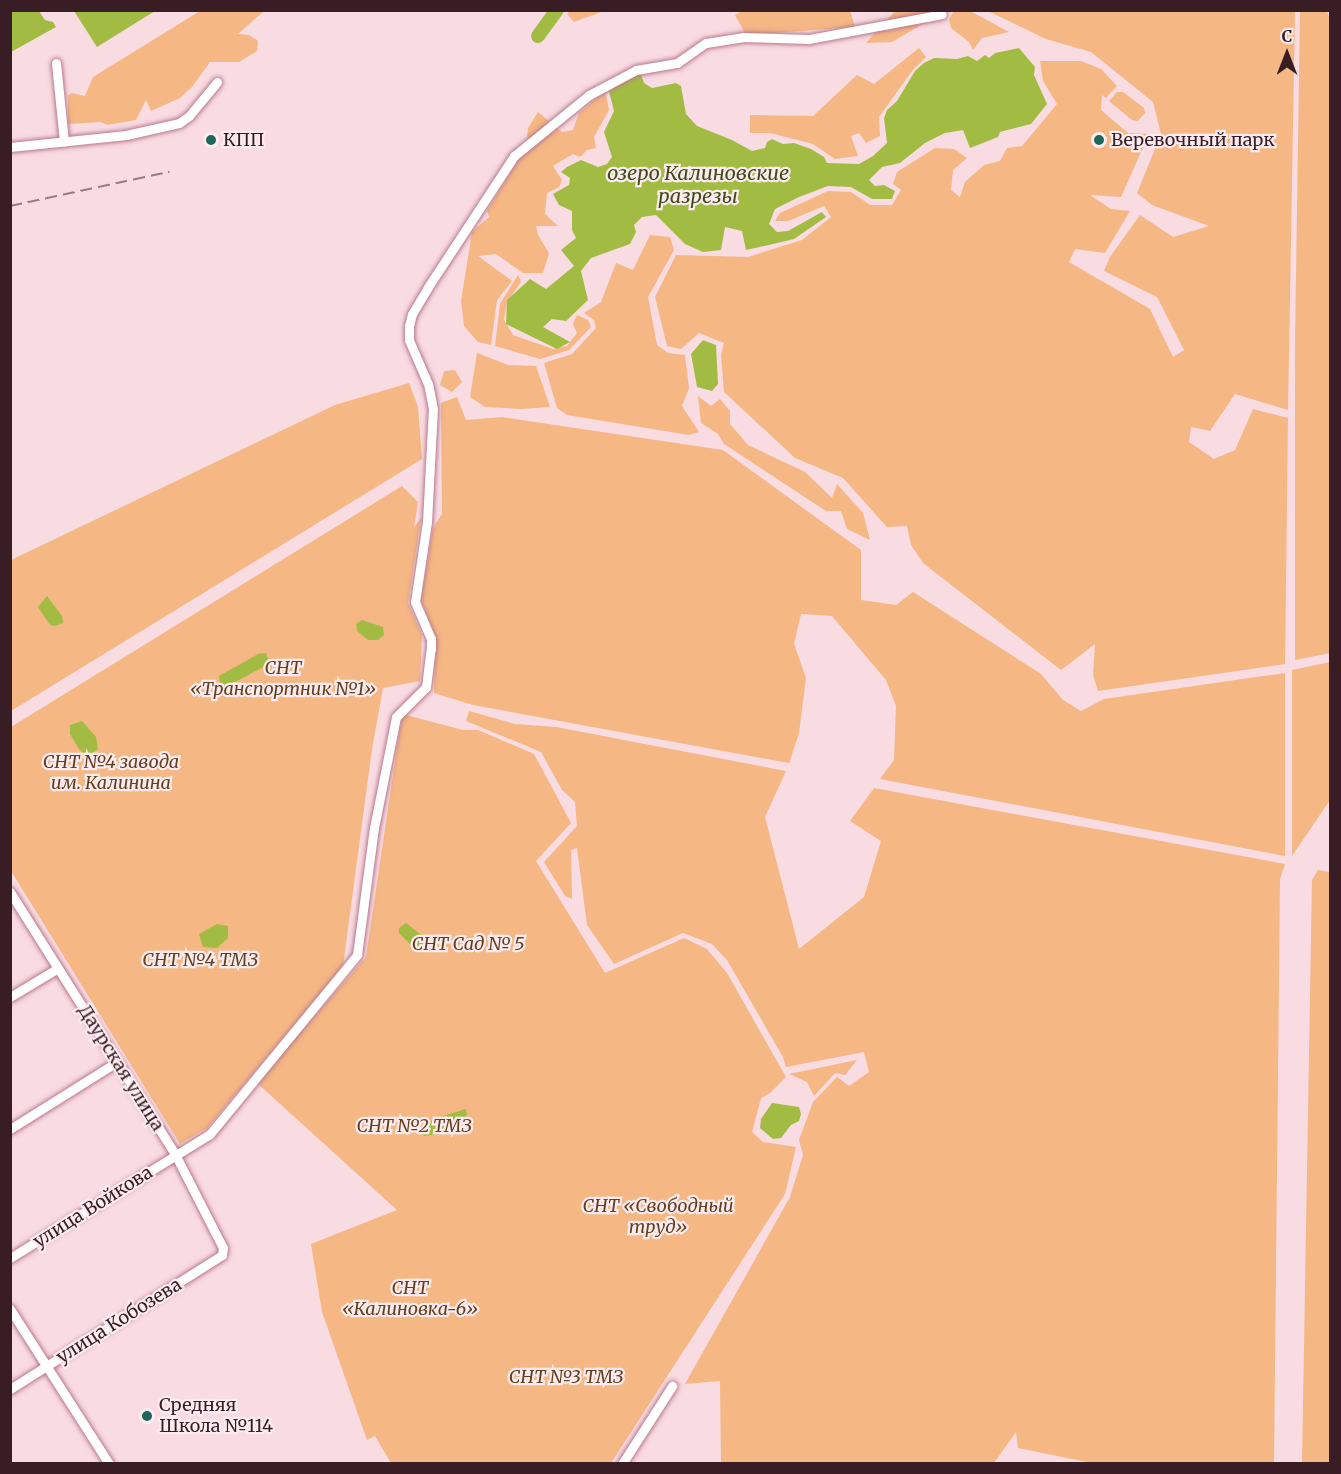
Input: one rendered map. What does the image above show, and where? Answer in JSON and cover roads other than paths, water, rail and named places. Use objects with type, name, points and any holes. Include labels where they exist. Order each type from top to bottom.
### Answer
[{"type":"street","name":"улица Войкова","points":[[10,1258],[210,1134],[357,956],[374,828],[396,717],[426,687],[431,649],[431,639],[415,602],[427,522],[433,410],[428,384],[409,340],[409,326],[412,314],[428,287],[508,165],[529,142],[567,116],[589,95],[636,70],[677,63],[706,43],[743,37],[809,39],[942,14]]},
{"type":"street","points":[[56,63],[64,141]]},
{"type":"street","points":[[10,147],[126,135],[179,123],[189,116],[217,82]]},
{"type":"street","name":"Даурская улица","points":[[10,892],[176,1156],[223,1248]]},
{"type":"street","points":[[10,997],[58,968]]},
{"type":"street","points":[[10,1129],[117,1062]]},
{"type":"street","name":"улица Кобозева","points":[[10,1389],[222,1255],[223,1248]]},
{"type":"street","points":[[10,1310],[109,1464]]},
{"type":"street","points":[[622,1464],[672,1386]]},
{"type":"water","points":[[11,10],[39,11],[45,20],[53,22],[56,27],[11,52]]},
{"type":"water","points":[[74,11],[155,11],[97,47]]},
{"type":"water","name":"озеро Калиновские разрезы","points":[[1019,48],[1035,67],[1034,75],[1047,104],[1031,124],[1000,132],[998,137],[970,148],[963,130],[945,133],[925,143],[900,163],[882,167],[869,180],[875,186],[884,185],[895,191],[892,199],[872,199],[851,187],[828,186],[775,209],[769,224],[777,232],[788,231],[822,212],[826,217],[794,239],[746,250],[742,231],[725,227],[721,250],[703,252],[685,244],[656,215],[642,217],[634,225],[636,232],[630,244],[591,258],[581,271],[588,300],[566,321],[552,319],[543,327],[570,342],[557,349],[506,324],[507,300],[530,279],[546,289],[574,266],[561,250],[576,238],[572,230],[572,211],[559,205],[553,194],[569,185],[570,178],[561,172],[567,167],[581,160],[598,167],[607,164],[612,157],[604,132],[614,111],[609,91],[632,76],[641,74],[644,83],[652,88],[676,83],[681,86],[686,114],[697,126],[752,151],[765,148],[767,142],[772,139],[783,144],[794,143],[811,149],[824,157],[827,163],[859,164],[873,156],[887,143],[884,118],[887,110],[897,101],[915,71],[924,63],[934,58],[957,59],[968,56],[977,61],[985,55],[989,58],[995,53]]},
{"type":"water","points":[[703,340],[716,345],[718,384],[712,391],[697,387],[691,354]]},
{"type":"water","points":[[47,596],[62,616],[63,623],[50,625],[38,607]]},
{"type":"water","points":[[362,620],[383,627],[384,635],[378,640],[368,640],[357,631],[356,624]]},
{"type":"water","points":[[266,653],[268,659],[263,667],[228,686],[220,685],[219,676],[258,654]]},
{"type":"water","points":[[82,721],[96,737],[98,749],[88,757],[79,749],[70,734],[70,725]]},
{"type":"water","points":[[406,923],[420,934],[426,945],[422,951],[415,949],[399,933],[399,928]]},
{"type":"water","points":[[217,924],[228,926],[228,938],[217,948],[203,947],[199,934]]},
{"type":"water","points":[[772,1103],[799,1107],[801,1114],[799,1121],[791,1125],[781,1138],[773,1139],[760,1128],[761,1119]]},
{"type":"water","points":[[466,1109],[467,1115],[439,1134],[424,1136],[416,1130],[436,1118]]},
{"type":"waterway","points":[[538,36],[557,10]]},
{"type":"railway","points":[[10,206],[169,172]]},
{"type":"place","name":"КПП","points":[[211,140]]},
{"type":"place","name":"Веревочный парк","points":[[1099,140]]},
{"type":"place","name":"Средняя Школа №114","points":[[147,1416]]},
{"type":"park label","name":"СНТ «Транспортник №1»","points":[[283,679]]},
{"type":"park label","name":"СНТ №4 завода им. Калинина","points":[[111,774]]},
{"type":"park label","name":"СНТ Сад № 5","points":[[468,944]]},
{"type":"park label","name":"СНТ №4 ТМЗ","points":[[200,960]]},
{"type":"park label","name":"СНТ №2 ТМЗ","points":[[414,1126]]},
{"type":"park label","name":"СНТ «Свободный труд»","points":[[658,1217]]},
{"type":"park label","name":"СНТ «Калиновка-6»","points":[[410,1299]]},
{"type":"park label","name":"СНТ №3 ТМЗ","points":[[566,1377]]}]
